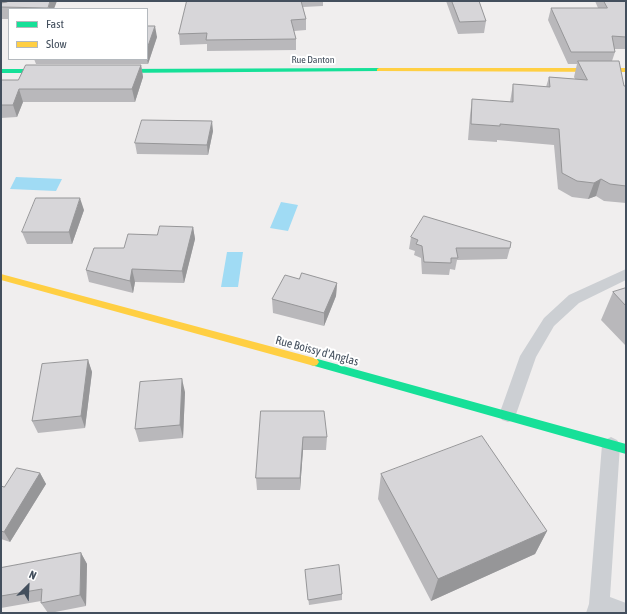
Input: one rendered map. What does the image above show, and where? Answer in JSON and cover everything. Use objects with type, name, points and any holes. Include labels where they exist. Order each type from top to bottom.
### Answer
[{"type":"street","points":[[1,71],[60,70]]},
{"type":"street","name":"Rue Danton","points":[[99,70],[626,70]]},
{"type":"street","name":"Rue Boissy d'Anglas","points":[[1,277],[508,415],[619,447]]},
{"type":"lane","points":[[508,415],[528,356],[549,322],[574,299],[626,274]]},
{"type":"lane","points":[[619,447],[598,609],[625,613]]},
{"type":"water","points":[[16,177],[62,179],[56,191],[10,189]]},
{"type":"water","points":[[281,202],[298,205],[288,231],[270,228]]},
{"type":"water","points":[[227,252],[243,252],[238,287],[221,287]]},
{"type":"building","points":[[7,1],[50,1],[48,8],[1,7],[1,3]]},
{"type":"building","points":[[187,1],[301,1],[306,19],[291,20],[296,39],[206,40],[207,33],[179,34]]},
{"type":"building","points":[[452,1],[479,1],[486,21],[460,22]]},
{"type":"building","points":[[604,1],[626,1],[626,37],[612,36],[615,52],[571,52],[551,8],[607,8]]},
{"type":"building","points":[[148,26],[155,26],[148,46]]},
{"type":"building","points":[[578,61],[619,61],[624,86],[626,86],[626,186],[610,184],[601,179],[594,183],[577,181],[562,173],[559,129],[500,124],[500,126],[471,124],[472,99],[513,102],[513,84],[550,87],[549,77],[587,80]]},
{"type":"building","points":[[26,65],[141,65],[132,89],[19,89],[13,105],[1,105],[1,80],[18,80]]},
{"type":"building","points":[[142,120],[212,121],[207,145],[135,143]]},
{"type":"building","points":[[36,198],[80,198],[69,232],[22,232]]},
{"type":"building","points":[[424,216],[511,242],[510,248],[456,248],[458,258],[451,258],[451,263],[424,262],[422,246],[416,244],[418,240],[411,237]]},
{"type":"building","points":[[160,226],[193,227],[182,271],[132,269],[130,281],[86,270],[94,248],[124,248],[128,234],[157,235]]},
{"type":"building","points":[[302,273],[337,283],[324,313],[272,299],[285,275],[299,279]]},
{"type":"building","points":[[626,288],[626,306],[613,292]]},
{"type":"building","points":[[88,360],[81,416],[32,421],[42,364]]},
{"type":"building","points":[[182,379],[180,425],[135,429],[140,382]]},
{"type":"building","points":[[261,411],[324,411],[327,437],[303,437],[300,478],[256,478]]},
{"type":"building","points":[[482,436],[547,531],[438,579],[381,474]]},
{"type":"building","points":[[17,468],[40,473],[4,532],[1,531],[1,486],[4,487]]},
{"type":"building","points":[[81,553],[80,595],[41,603],[42,589],[1,596],[1,568]]},
{"type":"building","points":[[339,565],[342,594],[308,600],[305,570]]},
{"type":"traffic: fast","points":[[112,71],[379,70]]},
{"type":"traffic: fast","points":[[1,71],[52,71]]},
{"type":"traffic: fast","points":[[314,362],[626,449]]},
{"type":"traffic: slow","points":[[379,70],[626,70]]},
{"type":"traffic: slow","points":[[1,277],[314,362]]}]
